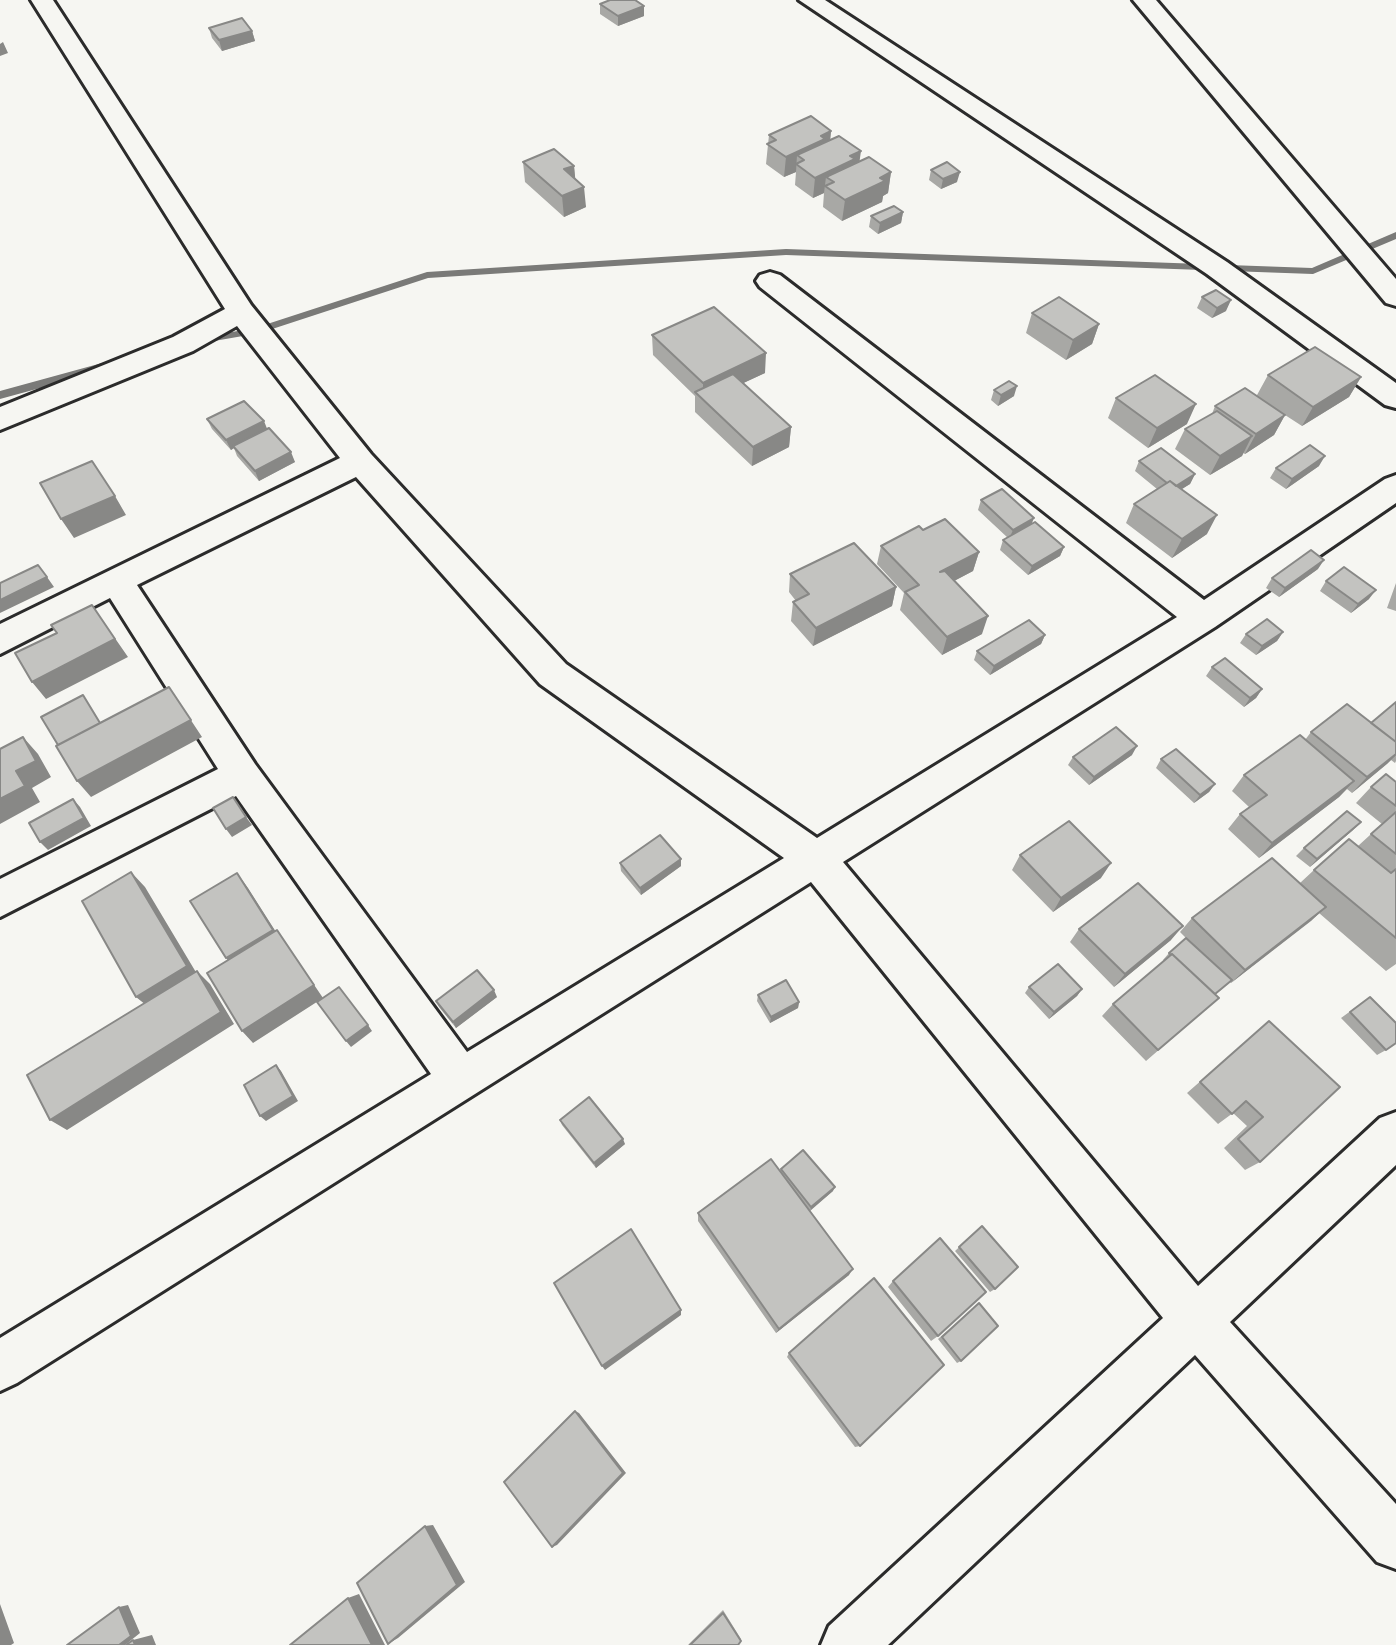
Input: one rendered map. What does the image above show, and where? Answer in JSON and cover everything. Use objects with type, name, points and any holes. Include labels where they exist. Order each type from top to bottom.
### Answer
[{"type":"street","points":[[42,0],[241,312],[360,462],[554,674],[816,859],[1196,1320],[1396,1543]]},
{"type":"street","points":[[810,0],[1217,268],[1396,398]]},
{"type":"street","points":[[1144,0],[1396,297]]},
{"type":"street","points":[[770,281],[1203,618]]},
{"type":"street","points":[[0,419],[183,344],[241,312]]},
{"type":"street","points":[[0,640],[116,580],[360,462]]},
{"type":"street","points":[[0,1366],[1203,618],[1396,487]]},
{"type":"street","points":[[116,580],[242,775],[460,1078]]},
{"type":"street","points":[[0,899],[242,775]]},
{"type":"street","points":[[848,1645],[1396,1135]]},
{"type":"building","points":[[610,0],[635,0],[644,6],[618,16],[600,4]]},
{"type":"building","points":[[242,18],[252,31],[219,40],[209,28]]},
{"type":"building","points":[[811,116],[831,131],[821,136],[825,139],[786,157],[767,144],[776,140],[769,135]]},
{"type":"building","points":[[839,136],[861,151],[850,156],[855,159],[815,178],[796,164],[804,160],[797,155]]},
{"type":"building","points":[[554,149],[574,166],[564,169],[584,187],[562,196],[523,162]]},
{"type":"building","points":[[869,157],[891,172],[880,178],[885,181],[845,200],[825,186],[834,182],[826,177]]},
{"type":"building","points":[[947,162],[960,172],[943,179],[931,170]]},
{"type":"building","points":[[894,206],[903,212],[880,223],[871,216]]},
{"type":"building","points":[[1216,290],[1231,300],[1217,308],[1202,297]]},
{"type":"building","points":[[1059,297],[1099,324],[1073,340],[1032,313]]},
{"type":"building","points":[[714,307],[766,353],[703,383],[652,335]]},
{"type":"building","points":[[1315,347],[1361,377],[1313,407],[1268,375]]},
{"type":"building","points":[[733,374],[791,427],[753,447],[695,392]]},
{"type":"building","points":[[1155,375],[1196,404],[1157,428],[1116,398]]},
{"type":"building","points":[[1009,381],[1017,386],[1001,395],[994,390]]},
{"type":"building","points":[[1245,388],[1285,415],[1256,434],[1215,406]]},
{"type":"building","points":[[244,401],[264,421],[226,440],[207,419]]},
{"type":"building","points":[[1217,411],[1252,436],[1220,456],[1185,429]]},
{"type":"building","points":[[269,428],[291,452],[255,471],[233,446]]},
{"type":"building","points":[[1310,445],[1325,456],[1292,479],[1276,468]]},
{"type":"building","points":[[1161,448],[1195,474],[1176,486],[1170,481],[1167,483],[1139,461]]},
{"type":"building","points":[[92,461],[115,496],[61,519],[40,483]]},
{"type":"building","points":[[1170,481],[1217,515],[1182,539],[1134,504]]},
{"type":"building","points":[[1002,489],[1034,518],[1013,530],[981,500]]},
{"type":"building","points":[[945,519],[979,552],[940,572],[945,571],[988,616],[947,637],[905,592],[919,585],[881,546],[919,526],[923,530]]},
{"type":"building","points":[[1035,522],[1064,547],[1032,566],[1003,540]]},
{"type":"building","points":[[854,543],[896,587],[816,628],[793,602],[809,594],[790,574]]},
{"type":"building","points":[[1311,550],[1324,560],[1285,588],[1272,578]]},
{"type":"building","points":[[38,565],[47,577],[0,600],[0,583]]},
{"type":"building","points":[[1344,567],[1376,590],[1358,604],[1326,581]]},
{"type":"building","points":[[92,605],[115,639],[32,682],[15,653],[57,633],[51,625]]},
{"type":"building","points":[[1267,619],[1283,632],[1262,646],[1246,634]]},
{"type":"building","points":[[1029,620],[1045,635],[994,666],[977,651]]},
{"type":"building","points":[[1225,658],[1262,689],[1250,698],[1212,667]]},
{"type":"building","points":[[169,687],[191,720],[77,781],[56,746]]},
{"type":"building","points":[[83,695],[100,723],[58,745],[41,717]]},
{"type":"building","points":[[1396,702],[1396,742],[1371,723]]},
{"type":"building","points":[[1347,704],[1396,742],[1396,754],[1367,777],[1311,732]]},
{"type":"building","points":[[1116,727],[1137,746],[1094,777],[1073,757]]},
{"type":"building","points":[[1300,735],[1354,781],[1272,843],[1240,814],[1267,795],[1244,775]]},
{"type":"building","points":[[23,737],[36,761],[16,771],[25,786],[0,799],[0,749]]},
{"type":"building","points":[[1176,749],[1215,784],[1200,795],[1161,759]]},
{"type":"building","points":[[1386,774],[1396,782],[1396,806],[1371,787]]},
{"type":"building","points":[[233,797],[246,817],[226,829],[213,808]]},
{"type":"building","points":[[73,799],[84,818],[40,842],[29,823]]},
{"type":"building","points":[[1347,811],[1361,822],[1317,859],[1304,848]]},
{"type":"building","points":[[1396,812],[1396,854],[1371,834]]},
{"type":"building","points":[[1069,821],[1111,863],[1061,898],[1020,855]]},
{"type":"building","points":[[660,835],[681,859],[640,888],[620,863]]},
{"type":"building","points":[[1349,839],[1391,873],[1396,869],[1396,938],[1314,870]]},
{"type":"building","points":[[1272,858],[1326,907],[1245,970],[1192,918]]},
{"type":"building","points":[[131,872],[187,966],[136,997],[82,901]]},
{"type":"building","points":[[237,873],[273,930],[226,958],[190,901]]},
{"type":"building","points":[[1138,883],[1183,926],[1125,974],[1079,929]]},
{"type":"building","points":[[277,930],[314,985],[242,1031],[207,973]]},
{"type":"building","points":[[1186,938],[1232,980],[1215,994],[1169,953]]},
{"type":"building","points":[[1172,954],[1219,998],[1158,1050],[1113,1004]]},
{"type":"building","points":[[1058,964],[1082,989],[1054,1012],[1029,987]]},
{"type":"building","points":[[477,970],[494,990],[453,1022],[436,1001]]},
{"type":"building","points":[[197,971],[221,1012],[50,1120],[27,1075]]},
{"type":"building","points":[[786,980],[799,1002],[771,1017],[758,995]]},
{"type":"building","points":[[339,987],[368,1025],[346,1041],[317,1002]]},
{"type":"building","points":[[1370,997],[1396,1023],[1396,1043],[1386,1050],[1350,1012]]},
{"type":"building","points":[[1269,1021],[1340,1087],[1260,1162],[1238,1139],[1263,1117],[1246,1101],[1232,1114],[1200,1082]]},
{"type":"building","points":[[276,1065],[293,1096],[260,1116],[244,1085]]},
{"type":"building","points":[[589,1097],[623,1139],[594,1163],[560,1120]]},
{"type":"building","points":[[803,1150],[835,1187],[811,1207],[781,1169]]},
{"type":"building","points":[[771,1159],[853,1269],[779,1329],[698,1213]]},
{"type":"building","points":[[982,1226],[1018,1267],[995,1289],[959,1247]]},
{"type":"building","points":[[631,1229],[681,1310],[602,1366],[554,1283]]},
{"type":"building","points":[[940,1238],[986,1292],[938,1336],[893,1281]]},
{"type":"building","points":[[874,1278],[944,1365],[860,1446],[789,1353]]},
{"type":"building","points":[[979,1303],[998,1326],[961,1361],[942,1337]]},
{"type":"building","points":[[575,1411],[623,1473],[552,1547],[504,1482]]},
{"type":"building","points":[[425,1526],[457,1585],[388,1644],[357,1583]]},
{"type":"building","points":[[348,1598],[372,1645],[290,1645]]},
{"type":"building","points":[[119,1607],[131,1636],[119,1645],[67,1645]]},
{"type":"building","points":[[723,1613],[741,1641],[738,1645],[690,1645]]},
{"type":"waterway","points":[[197,341],[256,331],[427,275],[786,252],[1313,271],[1396,235]]},
{"type":"waterway","points":[[0,395],[113,364]]}]
